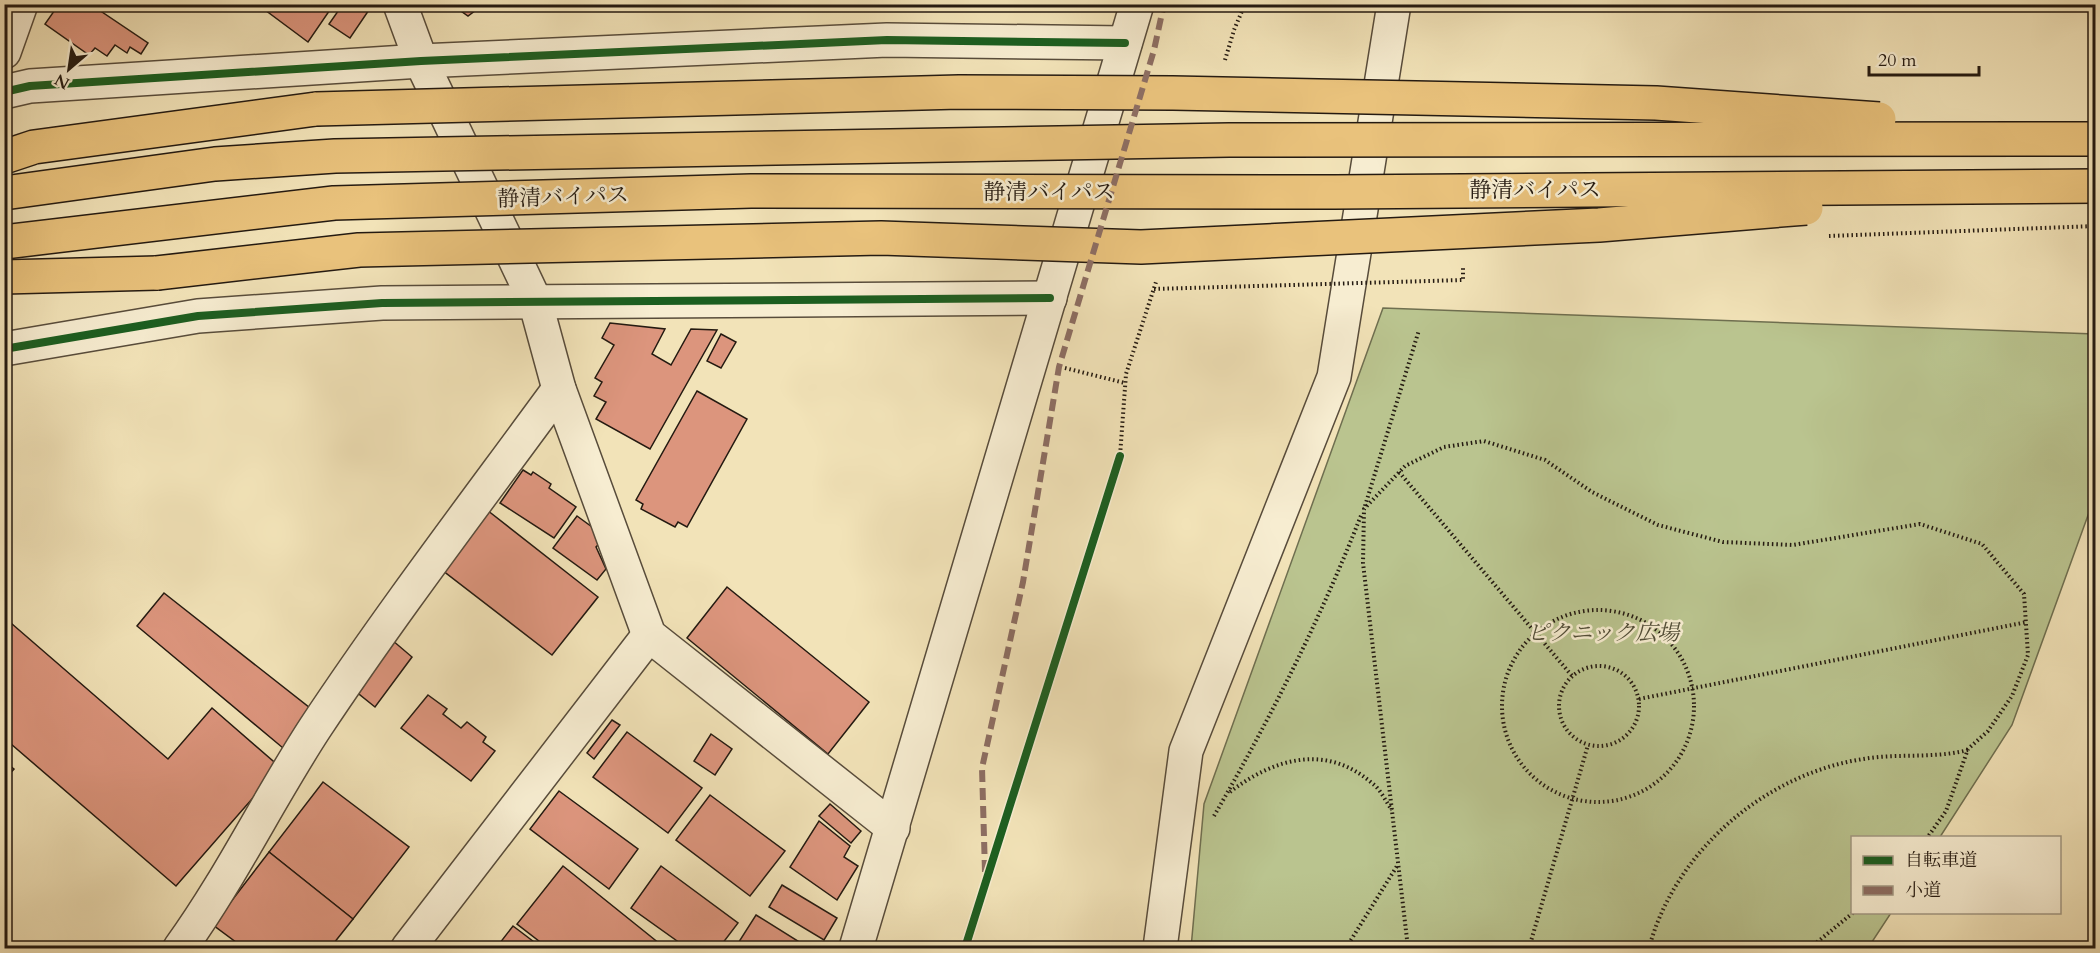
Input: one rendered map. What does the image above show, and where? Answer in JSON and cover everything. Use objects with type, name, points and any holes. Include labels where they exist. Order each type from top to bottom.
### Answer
[{"type":"highway","points":[[4,158],[34,147],[316,109],[959,92],[1173,93],[1656,103],[2096,137]]},
{"type":"highway","name":"静清バイパス","points":[[4,193],[216,164],[335,156],[1230,140],[2096,137]]},
{"type":"highway","points":[[4,277],[157,273],[358,250],[706,240],[881,238],[1164,246],[1599,225],[2080,186]]},
{"type":"highway","name":"静清バイパス","points":[[4,242],[334,203],[704,193],[1335,192],[2080,186]]},
{"type":"street","points":[[4,52],[21,4]]},
{"type":"street","points":[[400,4],[421,61],[535,301],[560,389],[649,635],[893,828]]},
{"type":"street","points":[[1160,948],[1186,751],[1334,377],[1394,4]]},
{"type":"street","points":[[4,92],[30,86],[421,61],[887,40],[1134,21],[856,948]]},
{"type":"street","points":[[4,349],[198,316],[382,303],[1050,298]]},
{"type":"street","points":[[180,948],[201,918],[313,732],[359,662],[560,389]]},
{"type":"street","points":[[408,948],[649,635]]},
{"type":"path","points":[[1154,289],[1463,280],[1462,257]]},
{"type":"path","points":[[1209,825],[1228,793],[1309,635],[1364,509],[1419,330]]},
{"type":"path","points":[[1059,367],[1125,383]]},
{"type":"path","points":[[1408,948],[1362,563],[1364,509],[1405,466],[1444,447],[1484,441],[1545,460],[1592,492],[1658,525],[1723,542],[1794,545],[1920,524],[1982,544],[2024,594],[2027,622],[2028,655],[2012,696],[1988,731],[1968,749],[1946,755],[1864,758],[1829,766],[1792,779],[1757,798],[1731,819],[1697,857],[1675,890],[1653,932],[1649,948]]},
{"type":"path","points":[[965,948],[1120,456]]},
{"type":"path","points":[[1399,472],[1573,677]]},
{"type":"path","points":[[1610,610],[1641,620],[1667,639],[1686,664],[1694,695],[1693,726],[1682,755],[1661,780],[1635,796],[1604,803],[1572,800],[1543,786],[1520,764],[1505,735],[1501,703],[1507,671],[1523,644],[1536,634],[1548,623],[1579,611],[1610,610]]},
{"type":"path","points":[[1639,699],[2027,622]]},
{"type":"path","points":[[1600,666],[1613,669],[1625,676],[1634,686],[1639,699],[1639,712],[1635,726],[1615,743],[1602,746],[1588,745],[1576,739],[1562,719],[1562,694],[1573,677],[1587,668],[1600,666]]},
{"type":"path","points":[[1528,948],[1588,745]]},
{"type":"path","points":[[1928,836],[1946,811],[1968,749]]},
{"type":"path","points":[[1228,793],[1252,775],[1285,762],[1313,757],[1344,766],[1373,784],[1393,811]]},
{"type":"path","points":[[1346,948],[1397,866]]},
{"type":"path","points":[[1809,948],[1852,914]]},
{"type":"green space","name":"ピクニック広場","points":[[1383,308],[2095,334],[2095,496],[2012,725],[1941,836],[1851,836],[1851,914],[1890,914],[1868,948],[1191,948],[1204,804]]},
{"type":"building","points":[[59,4],[90,4],[148,43],[141,54],[130,47],[127,53],[115,45],[107,56],[95,48],[89,55],[45,24]]},
{"type":"building","points":[[257,4],[334,4],[308,42]]},
{"type":"building","points":[[343,4],[373,4],[350,38],[329,24]]},
{"type":"building","points":[[451,4],[484,4],[468,16]]},
{"type":"building","points":[[610,323],[665,329],[652,354],[671,365],[691,329],[717,330],[650,449],[596,419],[606,402],[594,396],[602,382],[595,378],[614,345],[602,338]]},
{"type":"building","points":[[721,334],[736,342],[721,368],[707,361]]},
{"type":"building","points":[[697,391],[747,419],[687,527],[678,522],[675,527],[641,509],[643,504],[636,500]]},
{"type":"building","points":[[523,470],[531,475],[533,472],[551,484],[549,488],[576,507],[554,538],[500,503]]},
{"type":"building","points":[[487,510],[598,597],[552,655],[442,570]]},
{"type":"building","points":[[577,516],[592,527],[599,544],[596,547],[606,569],[597,580],[553,548]]},
{"type":"building","points":[[727,587],[869,702],[828,754],[687,638]]},
{"type":"building","points":[[164,593],[310,708],[283,748],[137,626]]},
{"type":"building","points":[[4,617],[168,759],[212,708],[280,767],[176,886],[4,738]]},
{"type":"building","points":[[392,640],[412,657],[375,707],[354,690]]},
{"type":"building","points":[[428,695],[447,709],[443,714],[461,728],[467,722],[486,737],[483,742],[495,751],[471,781],[401,728]]},
{"type":"building","points":[[612,720],[620,725],[594,759],[587,753]]},
{"type":"building","points":[[627,732],[702,788],[668,833],[593,777]]},
{"type":"building","points":[[711,734],[732,749],[715,775],[694,761]]},
{"type":"building","points":[[4,761],[14,769],[4,780]]},
{"type":"building","points":[[323,782],[409,847],[353,919],[269,852]]},
{"type":"building","points":[[559,791],[638,849],[609,889],[530,829]]},
{"type":"building","points":[[710,795],[785,851],[750,896],[676,840]]},
{"type":"building","points":[[830,804],[861,831],[851,843],[819,816]]},
{"type":"building","points":[[819,821],[850,846],[844,857],[858,866],[837,900],[790,867]]},
{"type":"building","points":[[269,852],[353,919],[330,948],[244,948],[213,925]]},
{"type":"building","points":[[563,866],[665,948],[548,948],[517,924]]},
{"type":"building","points":[[661,866],[738,923],[719,948],[687,948],[631,908]]},
{"type":"building","points":[[782,885],[837,918],[824,940],[769,907]]},
{"type":"building","points":[[756,915],[809,948],[735,948]]},
{"type":"building","points":[[513,926],[542,948],[496,948]]},
{"type":"marked path","points":[[985,872],[982,768],[1023,582],[1059,367],[1154,50],[1164,4]]},
{"type":"cycle path","points":[[4,92],[30,86],[421,61],[887,40],[1125,43]]},
{"type":"cycle path","points":[[4,349],[198,316],[382,303],[1050,298]]},
{"type":"cycle path","points":[[965,948],[1120,456]]}]
